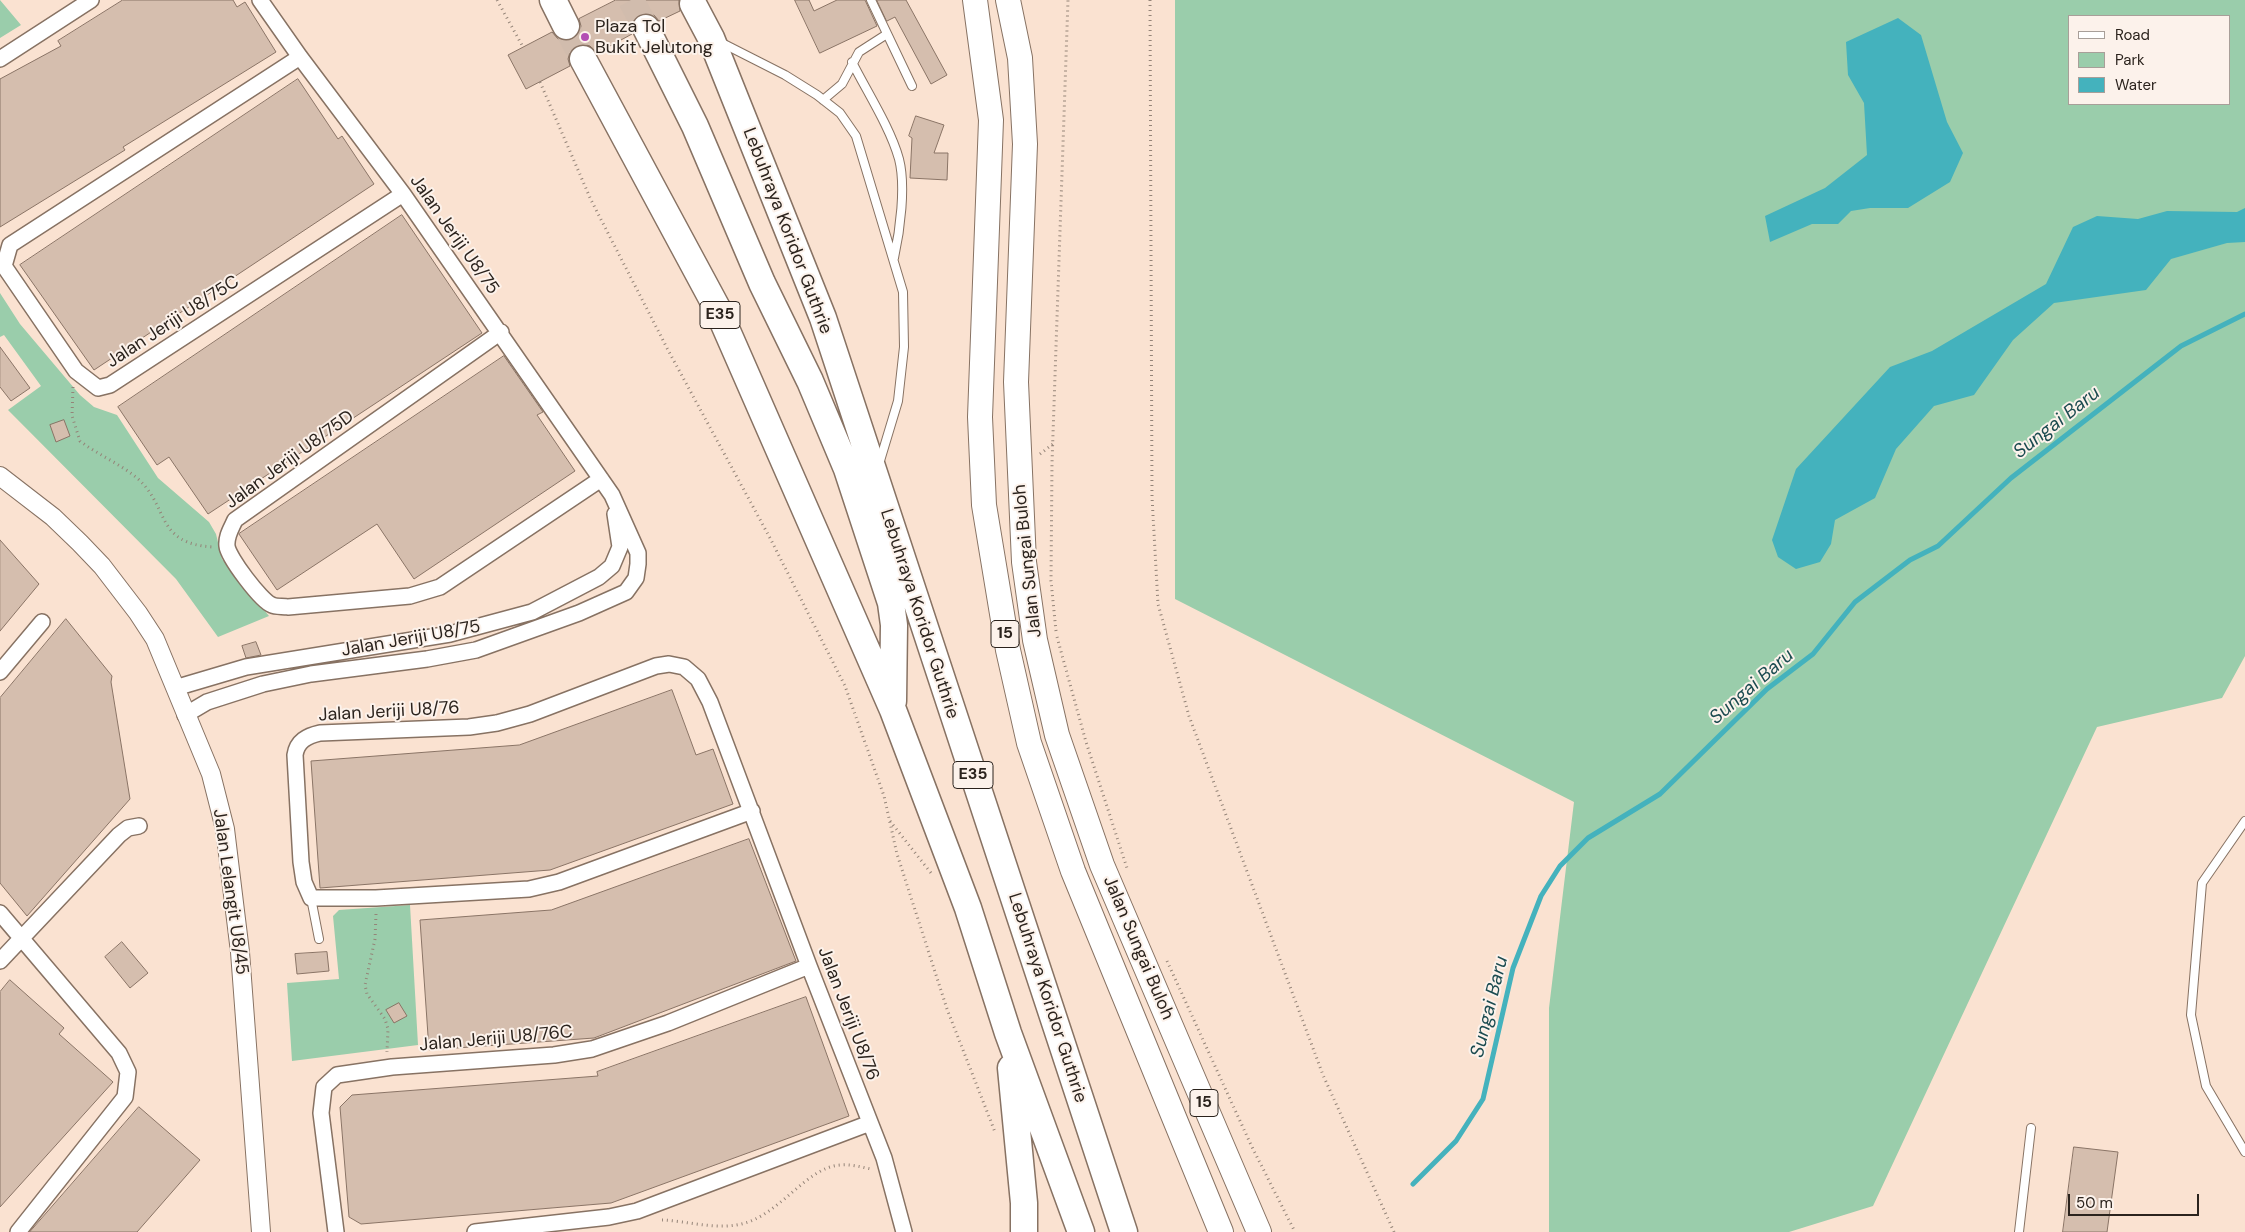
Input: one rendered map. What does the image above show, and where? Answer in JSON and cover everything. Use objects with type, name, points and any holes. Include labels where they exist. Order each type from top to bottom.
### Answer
[{"type":"highway","points":[[553,0],[566,26]]},
{"type":"highway","name":"Jalan Sungai Buloh","points":[[975,0],[991,120],[980,417],[984,505],[1008,650],[1029,743],[1073,871],[1221,1232]]},
{"type":"highway","name":"Jalan Sungai Buloh","points":[[1008,0],[1020,58],[1025,144],[1016,382],[1024,562],[1035,640],[1057,735],[1102,865],[1258,1232]]},
{"type":"highway","name":"Lebuhraya Koridor Guthrie","points":[[693,4],[711,38],[823,318],[1124,1232]]},
{"type":"highway","points":[[646,28],[695,126],[762,283],[810,381],[847,469],[891,603],[894,625],[893,710]]},
{"type":"highway","name":"E35","points":[[583,59],[717,308],[893,710],[968,908],[1008,1033],[1081,1232]]},
{"type":"highway","points":[[1008,1033],[1024,1203],[1024,1232]]},
{"type":"street","points":[[0,58],[91,0]]},
{"type":"street","name":"Jalan Jeriji U8/75","points":[[185,715],[207,702],[263,684],[311,674],[427,659],[476,650],[579,613],[626,592],[636,578],[638,553],[612,495],[501,332],[403,194],[300,57],[260,0]]},
{"type":"street","name":"Jalan Jeriji U8/75C","points":[[300,57],[10,245],[4,266],[76,371],[98,388],[110,385],[403,194]]},
{"type":"street","name":"Jalan Jeriji U8/75D","points":[[227,548],[228,535],[235,520],[501,332]]},
{"type":"street","name":"Jalan Lelangit U8/45","points":[[0,476],[53,517],[108,573],[155,639],[211,774],[225,829],[240,952],[261,1232]]},
{"type":"street","points":[[227,548],[262,598],[272,605],[288,606],[410,596],[440,587],[601,479]]},
{"type":"street","name":"Jalan Jeriji U8/75","points":[[175,688],[246,667],[450,634],[532,612],[599,577],[612,566],[620,547],[612,495]]},
{"type":"street","points":[[0,672],[42,622]]},
{"type":"street","name":"Jalan Jeriji U8/76","points":[[311,898],[302,872],[294,762],[296,749],[304,738],[320,733],[469,727],[497,723],[525,716],[662,664],[684,667],[698,679],[705,690],[889,1173],[904,1232]]},
{"type":"street","points":[[311,898],[376,898],[529,889],[545,886],[752,811]]},
{"type":"street","points":[[0,962],[119,835],[128,828],[139,826]]},
{"type":"street","points":[[0,913],[20,939],[119,1053],[126,1064],[128,1079],[125,1098],[18,1232]]},
{"type":"street","name":"Jalan Jeriji U8/76C","points":[[336,1232],[324,1146],[322,1095],[328,1081],[337,1075],[386,1067],[554,1055],[592,1049],[659,1026],[809,966]]},
{"type":"street","points":[[475,1232],[609,1217],[637,1211],[870,1123]]},
{"type":"lane","points":[[871,0],[912,86]]},
{"type":"lane","points":[[823,100],[842,84],[852,62],[865,47],[887,34]]},
{"type":"lane","points":[[711,38],[786,75],[823,100],[840,113],[856,136],[903,292],[904,347],[898,401],[875,479]]},
{"type":"lane","points":[[852,62],[882,118],[899,158],[901,172],[899,236],[894,262]]},
{"type":"lane","points":[[2245,821],[2202,883],[2191,1015],[2206,1086],[2245,1152]]},
{"type":"lane","points":[[311,898],[319,939]]},
{"type":"lane","points":[[2019,1232],[2031,1128]]},
{"type":"path","points":[[497,0],[523,47]]},
{"type":"path","points":[[1068,0],[1052,463],[1051,581],[1057,636],[1086,742],[1128,870]]},
{"type":"path","points":[[1150,0],[1152,497],[1158,604],[1189,716],[1322,1075],[1394,1232]]},
{"type":"path","points":[[540,82],[591,200],[668,350],[766,530],[845,686],[884,796],[897,854],[947,1009],[996,1135]]},
{"type":"path","points":[[76,371],[72,397],[72,416],[80,441],[138,478],[147,488],[162,519],[169,529],[179,537],[189,543],[227,548]]},
{"type":"path","points":[[376,898],[375,939],[365,984],[367,994],[385,1019],[388,1029],[386,1067]]},
{"type":"path","points":[[1166,959],[1251,1145],[1295,1232]]},
{"type":"path","points":[[660,1220],[720,1226],[744,1224],[771,1211],[813,1175],[825,1168],[840,1164],[889,1173]]},
{"type":"green space","points":[[0,0],[21,25],[0,38]]},
{"type":"green space","points":[[1175,0],[2245,0],[2245,656],[2222,698],[2097,727],[1873,1206],[1789,1232],[1549,1232],[1549,1008],[1574,802],[1175,599]]},
{"type":"green space","points":[[0,293],[20,324],[80,395],[94,407],[117,415],[158,478],[209,522],[216,534],[222,559],[269,616],[218,637],[176,579],[8,410],[41,386],[4,335],[0,337]]},
{"type":"green space","points":[[410,905],[418,1045],[292,1061],[287,983],[339,979],[333,916],[339,910]]},
{"type":"water","points":[[1898,18],[1921,35],[1947,122],[1963,153],[1950,182],[1908,208],[1870,208],[1851,211],[1838,224],[1812,224],[1770,242],[1765,216],[1825,188],[1867,155],[1864,103],[1848,75],[1846,42]]},
{"type":"water","points":[[2245,208],[2245,242],[2227,243],[2171,259],[2146,290],[2054,303],[2013,340],[1974,395],[1934,406],[1896,449],[1875,498],[1835,520],[1831,544],[1820,562],[1796,569],[1778,557],[1772,540],[1796,469],[1890,367],[1932,351],[2046,284],[2073,227],[2097,216],[2138,219],[2167,211],[2237,212]]},
{"type":"building","points":[[123,0],[233,0],[237,7],[245,2],[276,52],[123,147],[125,150],[0,227],[0,79],[61,46],[58,41]]},
{"type":"building","name":"Plaza Tol Bukit Jelutong","points":[[616,0],[679,0],[680,11],[659,21],[654,15],[640,14],[633,20],[632,34],[597,53],[590,46],[583,44],[576,46],[570,52],[568,59],[570,66],[526,89],[508,55],[552,32],[558,39],[572,40],[579,34],[581,26],[579,19]]},
{"type":"building","points":[[795,0],[809,0],[814,11],[837,0],[865,0],[877,26],[820,53]]},
{"type":"building","points":[[877,0],[906,0],[947,75],[931,84],[895,17],[887,21]]},
{"type":"building","points":[[298,79],[338,139],[342,136],[374,184],[94,370],[20,265]]},
{"type":"building","points":[[916,116],[944,125],[934,153],[948,153],[947,180],[910,178],[912,138],[909,136]]},
{"type":"building","points":[[402,215],[482,333],[208,514],[169,457],[157,465],[118,407]]},
{"type":"building","points":[[0,347],[30,388],[11,401],[0,387]]},
{"type":"building","points":[[504,356],[543,412],[537,415],[575,471],[414,579],[377,524],[277,590],[239,534]]},
{"type":"building","points":[[64,420],[70,436],[56,442],[50,425]]},
{"type":"building","points":[[0,540],[39,584],[0,631]]},
{"type":"building","points":[[66,619],[112,676],[111,682],[130,799],[27,916],[0,883],[0,698]]},
{"type":"building","points":[[256,642],[261,655],[246,658],[242,646]]},
{"type":"building","points":[[672,690],[696,755],[713,749],[733,804],[550,870],[320,888],[311,761],[519,745]]},
{"type":"building","points":[[749,839],[796,961],[594,1038],[429,1050],[420,920],[551,910]]},
{"type":"building","points":[[122,942],[148,973],[130,988],[105,957]]},
{"type":"building","points":[[327,952],[329,971],[297,974],[295,954]]},
{"type":"building","points":[[10,980],[64,1028],[59,1034],[113,1082],[0,1207],[0,992]]},
{"type":"building","points":[[806,997],[849,1116],[611,1203],[361,1224],[349,1217],[340,1107],[352,1095],[598,1076],[597,1072]]},
{"type":"building","points":[[399,1003],[407,1016],[394,1023],[386,1010]]},
{"type":"building","points":[[139,1107],[200,1160],[137,1232],[30,1232]]},
{"type":"building","points":[[2074,1147],[2118,1152],[2107,1232],[2063,1232]]},
{"type":"waterway","name":"Sungai Baru","points":[[1413,1184],[1456,1141],[1483,1099],[1513,968],[1541,896],[1560,866],[1588,838],[1660,794],[1767,689],[1813,654],[1855,602],[1910,560],[1938,546],[2011,478],[2181,346],[2245,314]]},
{"type":"tunnel","points":[[631,0],[646,28]]},
{"type":"tunnel","points":[[566,26],[583,59]]},
{"type":"place","name":"Plaza Tol Bukit Jelutong","points":[[585,37]]}]
